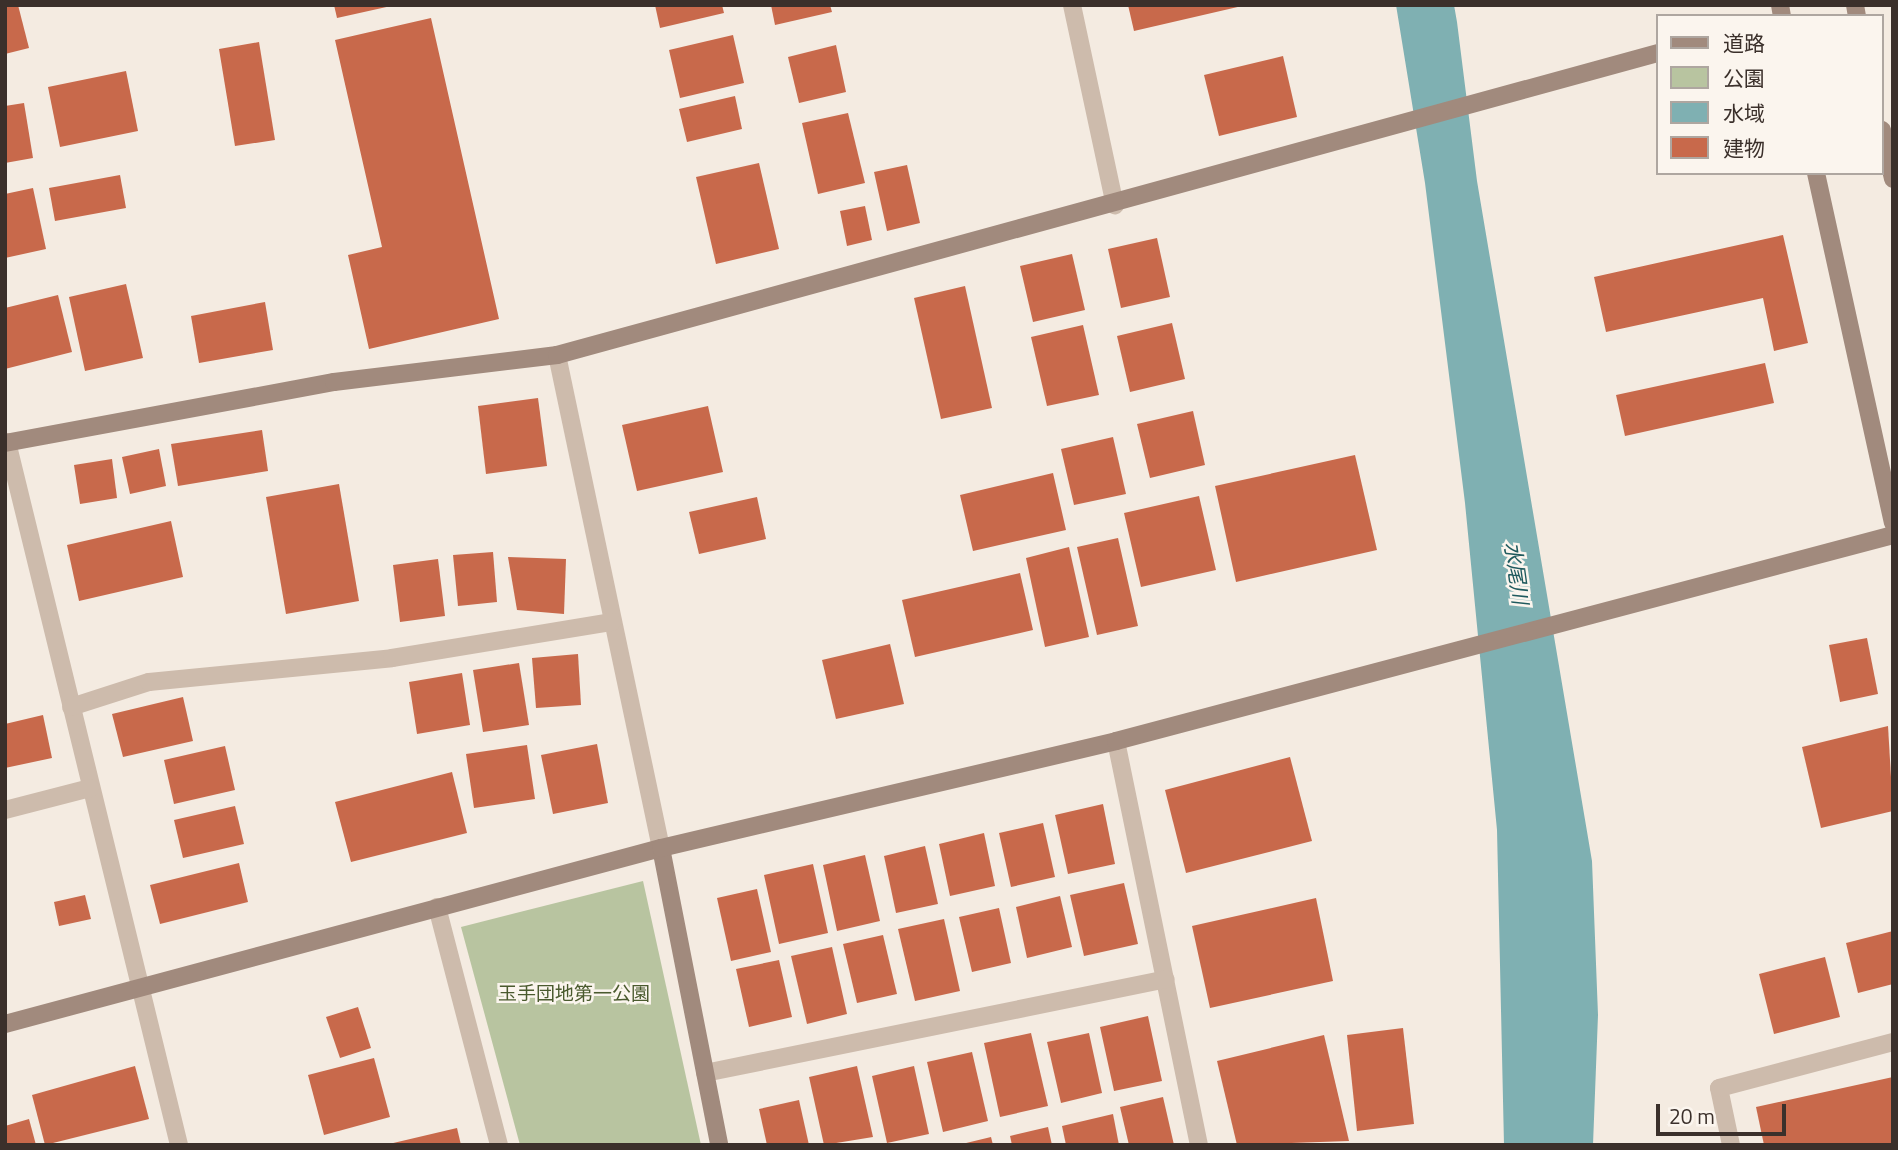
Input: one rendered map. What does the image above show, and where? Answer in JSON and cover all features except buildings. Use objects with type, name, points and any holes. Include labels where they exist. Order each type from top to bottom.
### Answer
[{"type":"street","points":[[1072,5],[1115,205]]},
{"type":"street","points":[[179,1145],[6,443],[334,382],[557,355],[1115,205],[1657,54]]},
{"type":"street","points":[[1884,139],[1893,178]]},
{"type":"street","points":[[1816,175],[1893,523]]},
{"type":"street","points":[[557,355],[661,848],[719,1145]]},
{"type":"street","points":[[5,1024],[661,848],[1116,741],[1893,534]]},
{"type":"street","points":[[71,707],[149,682],[392,658],[612,622]]},
{"type":"street","points":[[1116,741],[1199,1145]]},
{"type":"street","points":[[5,810],[90,788]]},
{"type":"street","points":[[437,907],[499,1145]]},
{"type":"street","points":[[705,1073],[1166,979]]},
{"type":"street","points":[[1731,1145],[1719,1088],[1893,1042]]},
{"type":"green space","name":"玉手団地第一公園","points":[[643,881],[701,1145],[520,1145],[461,927]]},
{"type":"water","name":"水尾川","points":[[1396,5],[1454,5],[1457,22],[1477,181],[1592,861],[1598,1015],[1593,1145],[1504,1145],[1497,830],[1465,503],[1425,183]]}]
